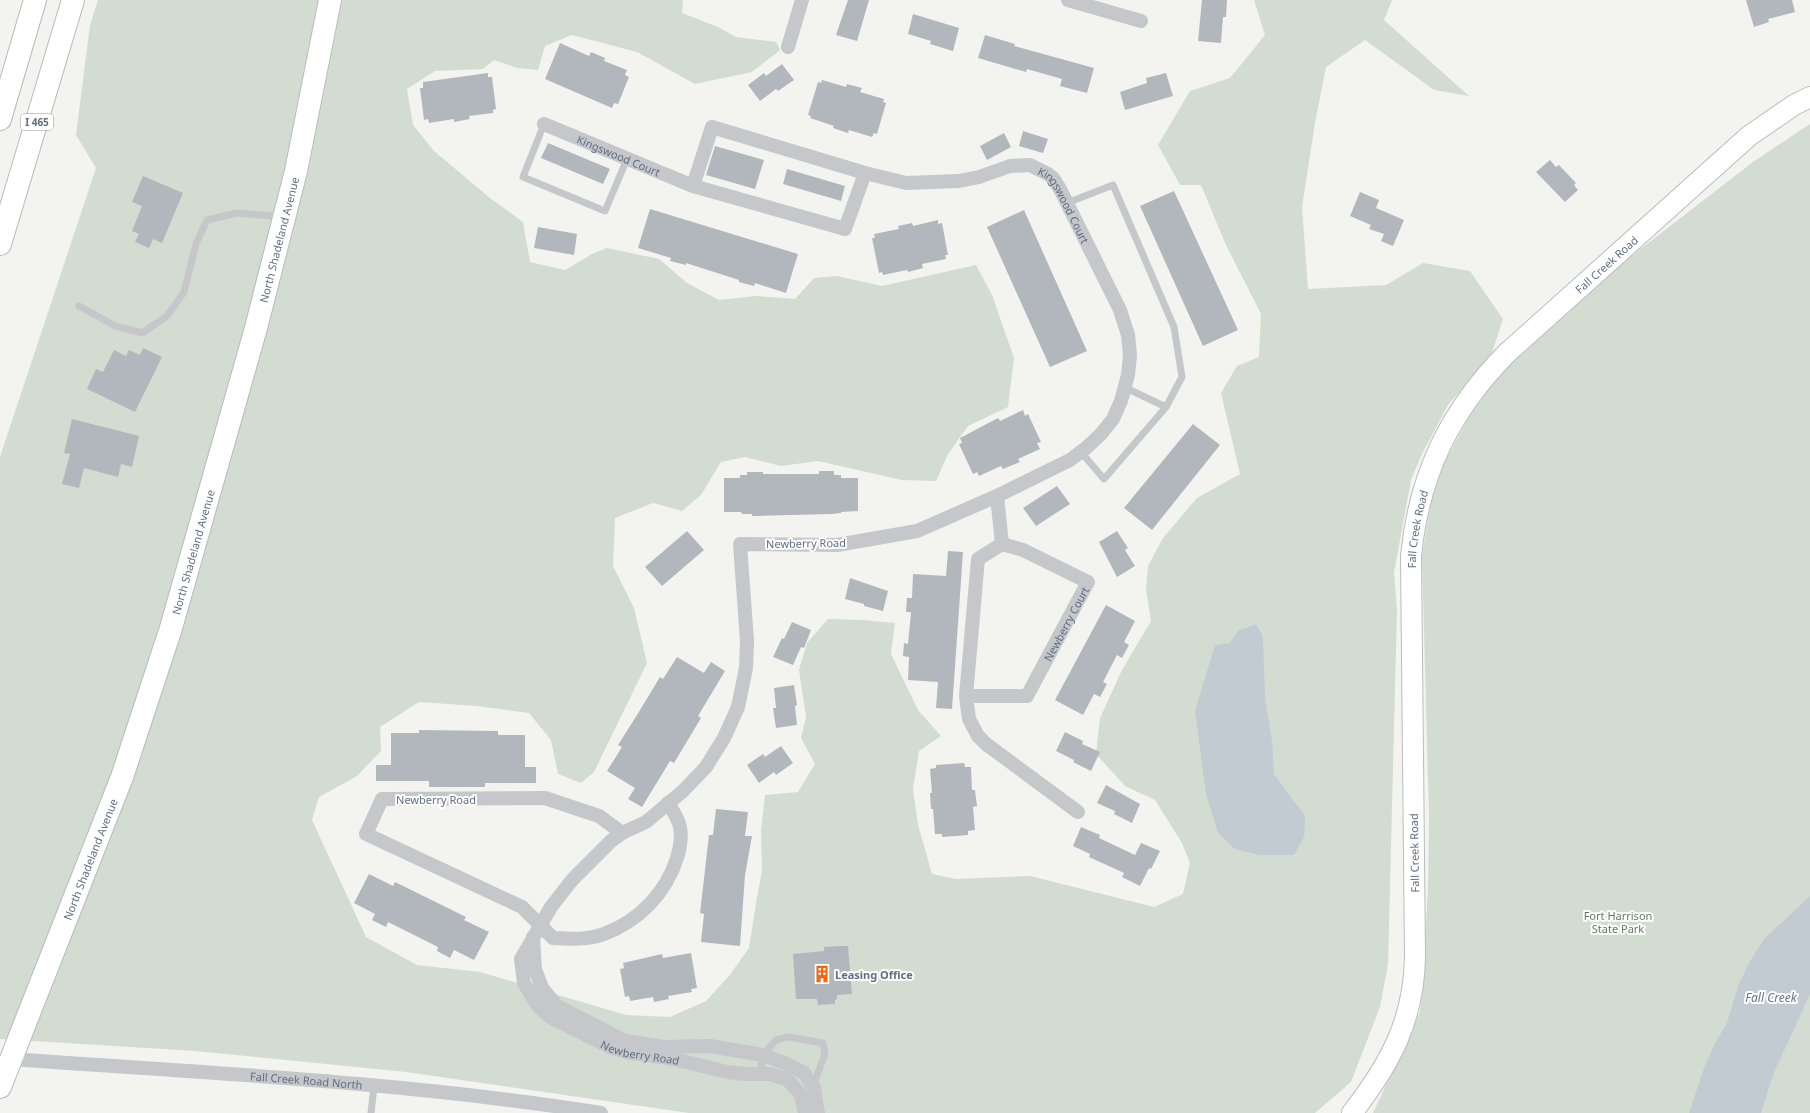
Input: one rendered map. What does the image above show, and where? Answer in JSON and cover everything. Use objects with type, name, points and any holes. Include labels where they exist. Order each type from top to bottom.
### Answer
[{"type":"main road","points":[[0,119],[35,0]]},
{"type":"main road","name":"I 465","points":[[0,244],[73,0]]},
{"type":"main road","name":"North Shadeland Avenue","points":[[0,1087],[116,795],[156,678],[254,336],[285,217],[296,171],[330,0]]},
{"type":"main road","name":"Fall Creek Road","points":[[1352,1113],[1374,1084],[1397,1041],[1408,1011],[1414,980],[1411,556],[1419,503],[1429,470],[1456,416],[1488,372],[1507,353],[1749,136],[1794,105],[1810,97]]},
{"type":"street","points":[[788,48],[802,0]]},
{"type":"street","points":[[1068,0],[1141,21]]},
{"type":"street","name":"Kingswood Court","points":[[544,124],[694,186],[845,229],[865,173]]},
{"type":"street","name":"Kingswood Court","points":[[694,186],[712,127],[865,173],[906,183],[946,183],[979,177],[1010,166],[1030,165],[1042,170],[1053,178],[1067,203],[1123,316],[1128,335],[1130,355],[1126,388]]},
{"type":"street","name":"Newberry Road","points":[[805,1113],[801,1095],[788,1080],[770,1074],[726,1072],[674,1059],[626,1052],[610,1046],[550,1017],[537,1005],[524,983],[521,959],[540,924],[572,880],[590,859],[622,833],[646,822],[693,782],[714,756],[730,726],[741,695],[746,668],[747,641],[740,544],[837,545],[917,531],[996,496],[1070,460],[1096,440],[1109,425],[1126,388]]},
{"type":"street","points":[[996,496],[1002,544],[978,559],[966,696],[970,719],[982,740],[1078,812]]},
{"type":"street","name":"Newberry Court","points":[[966,696],[1027,696],[1088,582],[1023,550],[1002,544]]},
{"type":"street","name":"Newberry Road","points":[[622,833],[599,816],[545,798],[382,799],[366,834],[522,907],[553,938],[576,939],[603,934],[626,923],[644,910],[655,899],[668,880],[681,840],[677,816],[668,803]]},
{"type":"street","name":"Newberry Road","points":[[533,937],[535,970],[542,988],[557,1006],[625,1041],[664,1047],[710,1046],[763,1055],[787,1064],[804,1073],[813,1086],[818,1106],[818,1113]]},
{"type":"street","name":"Fall Creek Road North","points":[[11,1059],[374,1086],[484,1097],[601,1113]]},
{"type":"lane","points":[[544,124],[523,177],[530,180],[605,211],[627,159]]},
{"type":"lane","points":[[1067,203],[1113,185],[1174,327],[1182,377],[1166,408],[1104,479],[1081,452]]},
{"type":"lane","points":[[79,306],[115,326],[142,333],[167,316],[184,292],[196,244],[207,220],[237,214],[285,217]]},
{"type":"lane","points":[[1126,388],[1166,408]]},
{"type":"lane","points":[[760,1074],[763,1055],[776,1040],[788,1037],[823,1043],[825,1054],[813,1086]]},
{"type":"lane","points":[[371,1113],[374,1086]]},
{"type":"green space","points":[[98,0],[683,0],[682,13],[718,27],[736,37],[776,42],[780,50],[752,72],[695,84],[637,52],[572,35],[545,46],[538,70],[517,68],[494,60],[483,69],[435,71],[407,89],[413,125],[434,151],[490,198],[523,222],[530,262],[565,270],[592,254],[607,248],[659,259],[687,283],[719,300],[756,296],[795,299],[814,278],[837,276],[882,286],[976,265],[992,295],[1014,358],[1008,407],[968,426],[948,454],[936,481],[902,480],[818,461],[781,466],[745,457],[721,462],[701,495],[682,511],[653,503],[615,518],[613,566],[634,608],[647,663],[594,772],[581,783],[558,774],[551,740],[529,713],[477,706],[419,702],[380,727],[381,751],[357,776],[319,797],[312,820],[366,937],[417,965],[480,972],[626,1015],[670,1017],[706,1001],[729,976],[749,948],[762,871],[761,831],[765,795],[798,792],[815,764],[801,738],[806,717],[799,670],[807,643],[828,619],[895,623],[891,654],[918,710],[941,736],[919,751],[913,789],[918,825],[932,874],[956,879],[1030,876],[1154,907],[1183,894],[1190,863],[1182,843],[1155,800],[1125,786],[1096,754],[1100,718],[1122,670],[1151,621],[1146,589],[1148,566],[1163,538],[1197,498],[1240,474],[1221,393],[1237,366],[1259,357],[1261,314],[1226,245],[1201,185],[1180,185],[1158,145],[1190,91],[1230,78],[1265,35],[1254,0],[1392,0],[1384,20],[1469,96],[1434,90],[1365,40],[1326,67],[1315,123],[1302,207],[1308,289],[1386,285],[1423,263],[1470,271],[1503,319],[1491,356],[1448,405],[1422,454],[1411,480],[1394,573],[1397,610],[1388,964],[1380,1007],[1351,1082],[1315,1113],[689,1113],[406,1072],[195,1051],[0,1039],[0,457],[96,168],[76,135],[90,25]]},
{"type":"green space","name":"Fort Harrison State Park","points":[[1810,124],[1810,1113],[1373,1113],[1420,1012],[1428,891],[1429,817],[1422,556],[1430,505],[1445,461],[1468,419],[1495,379],[1581,295],[1753,162]]},
{"type":"water","points":[[1256,624],[1263,637],[1265,698],[1272,741],[1274,774],[1305,816],[1304,837],[1294,855],[1260,855],[1235,849],[1218,833],[1206,794],[1195,711],[1215,645],[1230,643],[1238,631]]},
{"type":"water","name":"Fall Creek","points":[[1810,896],[1810,994],[1773,1075],[1761,1113],[1689,1113],[1704,1068],[1714,1045],[1727,1023],[1738,986],[1750,961],[1764,939]]},
{"type":"building","points":[[848,0],[869,0],[857,41],[836,35]]},
{"type":"building","points":[[1202,0],[1227,0],[1226,17],[1223,17],[1221,43],[1198,41]]},
{"type":"building","points":[[1746,0],[1792,0],[1795,12],[1768,19],[1769,22],[1754,27]]},
{"type":"building","points":[[913,14],[959,28],[953,51],[930,44],[931,41],[908,34]]},
{"type":"building","points":[[985,35],[1015,44],[1014,46],[1094,68],[1087,93],[1060,86],[1062,79],[1027,69],[1026,72],[978,58]]},
{"type":"building","points":[[560,43],[589,56],[591,52],[605,58],[604,61],[627,70],[625,75],[629,77],[618,104],[614,103],[612,108],[545,79]]},
{"type":"building","points":[[782,64],[794,80],[778,91],[776,89],[760,101],[748,85],[764,73],[766,76]]},
{"type":"building","points":[[488,73],[488,77],[492,77],[496,109],[493,110],[493,113],[469,116],[470,119],[454,122],[454,119],[429,123],[428,119],[424,120],[420,88],[423,88],[423,82]]},
{"type":"building","points":[[1166,73],[1173,96],[1125,110],[1120,92],[1147,83],[1146,78]]},
{"type":"building","points":[[822,80],[846,87],[847,84],[862,88],[860,92],[884,99],[883,102],[886,103],[877,134],[874,133],[872,137],[849,130],[848,133],[833,128],[834,126],[810,118],[811,116],[808,115],[818,82],[821,83]]},
{"type":"building","points":[[1023,131],[1048,139],[1043,153],[1019,146]]},
{"type":"building","points":[[1004,133],[1011,147],[987,160],[980,146]]},
{"type":"building","points":[[548,143],[610,169],[603,184],[541,158]]},
{"type":"building","points":[[715,146],[764,160],[755,189],[706,175]]},
{"type":"building","points":[[1550,160],[1556,167],[1559,165],[1576,183],[1574,185],[1578,190],[1565,202],[1536,172]]},
{"type":"building","points":[[787,169],[845,186],[841,201],[783,184]]},
{"type":"building","points":[[143,176],[183,193],[162,243],[153,239],[149,248],[135,242],[139,234],[132,231],[142,206],[132,202]]},
{"type":"building","points":[[1174,191],[1238,330],[1203,346],[1140,206]]},
{"type":"building","points":[[1360,192],[1379,200],[1376,208],[1404,220],[1393,246],[1381,241],[1384,234],[1369,229],[1371,225],[1350,216]]},
{"type":"building","points":[[650,209],[798,254],[786,293],[755,283],[754,286],[739,282],[739,280],[686,263],[686,265],[670,261],[671,258],[638,248]]},
{"type":"building","points":[[1024,210],[1087,351],[1050,367],[987,227]]},
{"type":"building","points":[[938,220],[938,224],[942,223],[948,255],[945,255],[946,259],[922,264],[923,268],[908,272],[907,270],[883,275],[882,272],[879,273],[872,238],[875,238],[874,234],[899,229],[898,226],[912,223],[913,226]]},
{"type":"building","points":[[538,227],[577,234],[574,255],[534,248]]},
{"type":"building","points":[[143,348],[162,357],[135,412],[87,389],[96,369],[103,372],[114,350],[126,356],[129,350],[140,355]]},
{"type":"building","points":[[1023,410],[1025,416],[1028,414],[1041,442],[1037,443],[1040,449],[1018,459],[1020,462],[1003,469],[1001,466],[979,476],[977,472],[973,474],[959,444],[962,443],[960,438],[998,418],[1000,421]]},
{"type":"building","points":[[72,419],[139,436],[132,467],[121,464],[118,477],[84,468],[79,488],[62,484],[70,454],[64,453]]},
{"type":"building","points":[[1193,424],[1220,445],[1152,530],[1124,508]]},
{"type":"building","points":[[819,471],[834,471],[834,475],[841,475],[841,478],[858,478],[858,511],[831,514],[752,516],[752,514],[742,514],[741,512],[724,512],[724,478],[740,478],[740,475],[747,475],[747,472],[763,472],[763,474],[819,474]]},
{"type":"building","points":[[1057,486],[1070,504],[1036,526],[1023,508]]},
{"type":"building","points":[[687,531],[704,550],[662,586],[645,567]]},
{"type":"building","points":[[1117,531],[1128,548],[1125,550],[1135,566],[1117,577],[1099,542]]},
{"type":"building","points":[[948,551],[963,552],[952,709],[936,708],[938,682],[908,680],[909,657],[903,656],[904,643],[908,644],[911,612],[906,612],[907,598],[912,598],[913,574],[946,576]]},
{"type":"building","points":[[850,578],[888,591],[883,611],[845,599]]},
{"type":"building","points":[[1106,605],[1135,621],[1124,642],[1129,645],[1122,658],[1117,655],[1103,682],[1107,684],[1100,697],[1094,694],[1083,715],[1055,700]]},
{"type":"building","points":[[792,622],[811,630],[804,648],[801,647],[793,665],[773,657]]},
{"type":"building","points":[[677,657],[704,673],[711,662],[725,671],[698,716],[701,718],[674,763],[670,761],[642,807],[628,799],[635,788],[607,771],[622,747],[618,745],[660,677],[663,679]]},
{"type":"building","points":[[794,685],[797,705],[795,706],[797,725],[776,728],[773,708],[776,708],[774,688]]},
{"type":"building","points":[[419,730],[498,731],[498,735],[525,735],[525,767],[536,767],[536,783],[485,783],[485,787],[429,787],[429,781],[376,781],[376,765],[391,765],[391,733],[419,733]]},
{"type":"building","points":[[1065,732],[1083,741],[1082,744],[1100,752],[1091,771],[1056,751]]},
{"type":"building","points":[[781,746],[793,763],[776,775],[774,772],[759,783],[747,765],[763,754],[765,757]]},
{"type":"building","points":[[964,763],[965,767],[971,767],[972,790],[975,790],[977,806],[973,807],[975,830],[968,831],[968,835],[942,837],[942,834],[935,834],[933,809],[931,809],[930,793],[932,793],[930,769],[936,768],[936,765]]},
{"type":"building","points":[[1106,785],[1140,804],[1132,823],[1114,814],[1115,811],[1097,803]]},
{"type":"building","points":[[716,809],[748,812],[745,836],[752,836],[745,875],[740,946],[701,942],[704,914],[700,913],[709,835],[713,835]]},
{"type":"building","points":[[1081,827],[1100,835],[1099,838],[1135,855],[1141,843],[1160,851],[1140,886],[1122,877],[1124,873],[1089,857],[1090,854],[1073,846]]},
{"type":"building","points":[[369,874],[393,886],[395,882],[466,917],[464,920],[489,932],[474,960],[454,950],[450,958],[437,951],[438,947],[388,922],[386,927],[372,920],[375,914],[354,903]]},
{"type":"building","name":"Leasing Office","points":[[848,946],[852,994],[837,995],[835,1004],[818,1005],[817,999],[796,999],[793,954],[824,951],[824,947]]},
{"type":"building","points":[[691,953],[697,988],[691,989],[692,992],[668,996],[669,999],[654,1002],[653,997],[630,1001],[629,996],[625,997],[620,969],[624,968],[623,963],[662,954],[663,958]]},
{"type":"place","name":"Leasing Office","points":[[822,974]]}]
